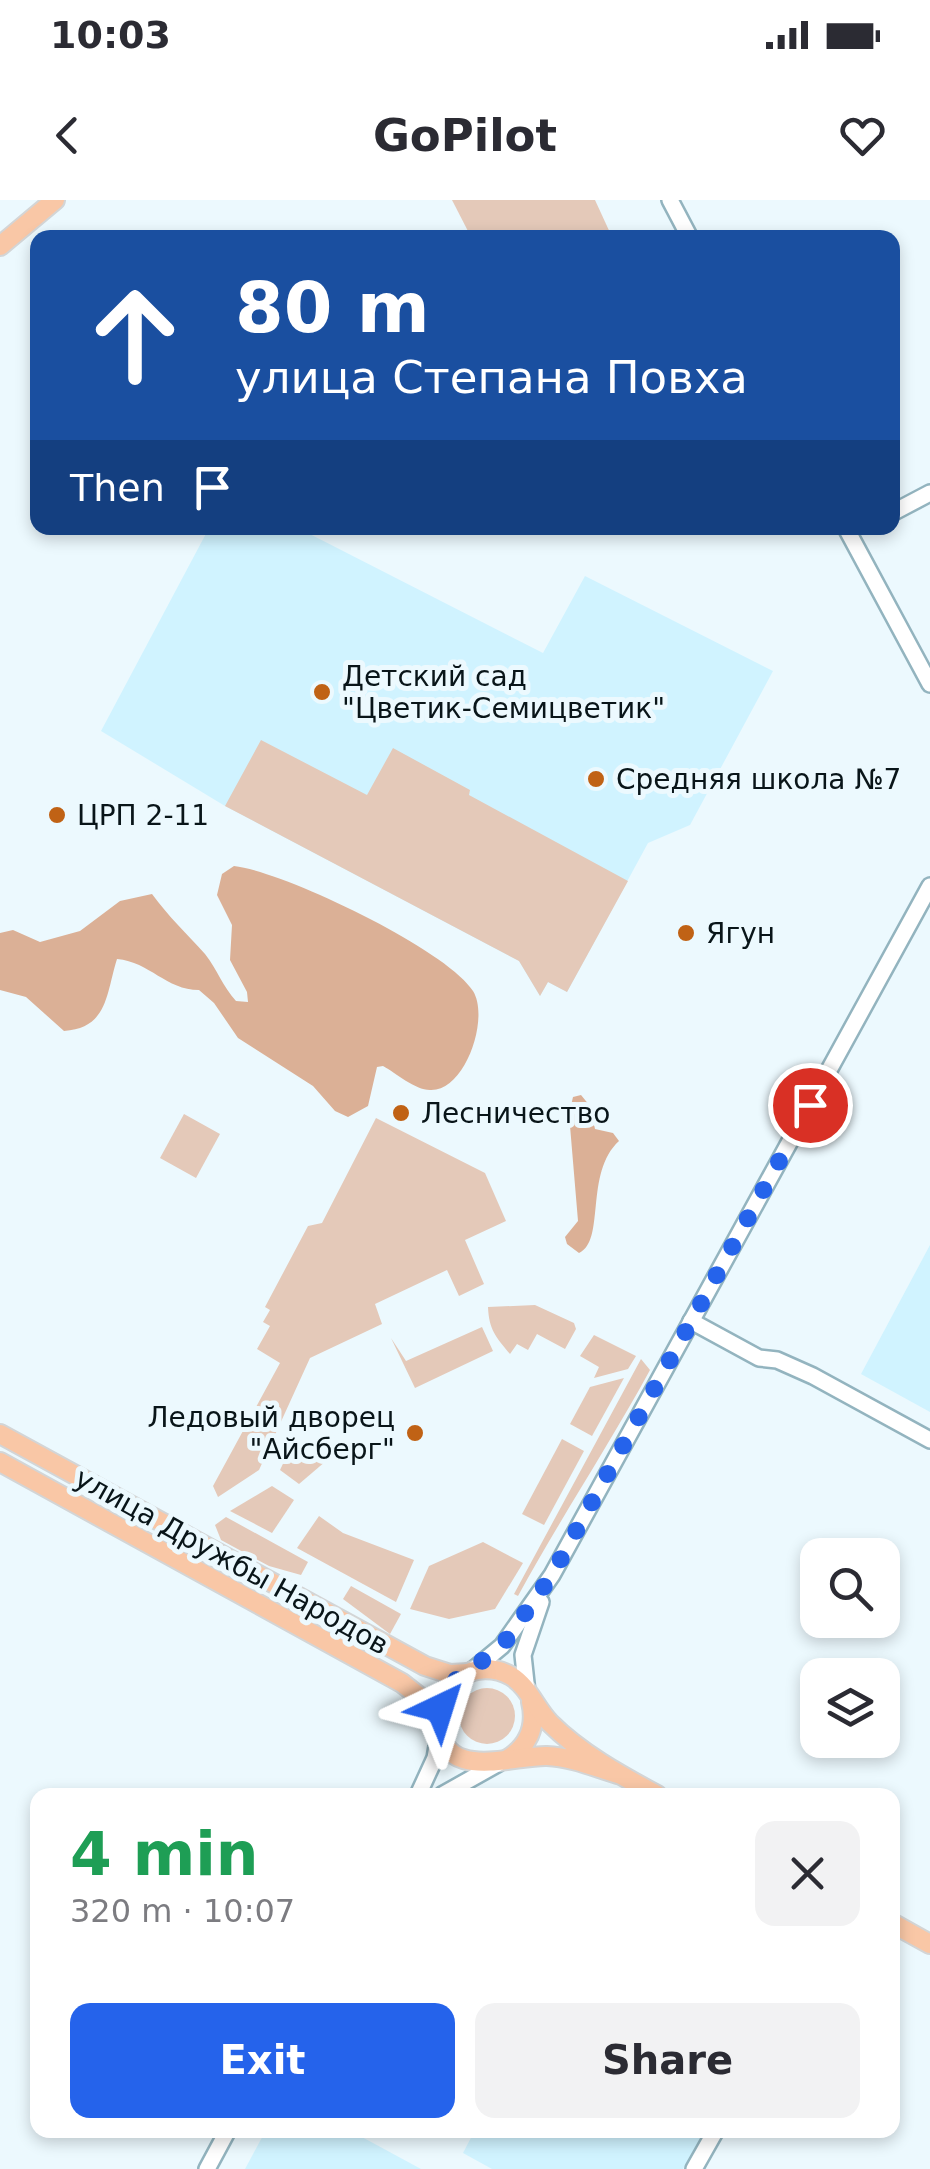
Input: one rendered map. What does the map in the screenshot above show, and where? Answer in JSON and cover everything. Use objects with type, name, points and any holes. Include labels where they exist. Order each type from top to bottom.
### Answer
[{"type":"main road","points":[[0,246],[54,200]]},
{"type":"main road","name":"улица Дружбы Народов","points":[[0,1434],[425,1666],[442,1673],[469,1672]]},
{"type":"main road","name":"улица Дружбы Народов","points":[[0,1462],[402,1683],[420,1698],[440,1726]]},
{"type":"main road","points":[[621,1775],[551,1756],[476,1764],[448,1745],[440,1726],[444,1694],[469,1672],[501,1672],[529,1695],[562,1734],[645,1788]]},
{"type":"main road","points":[[502,1762],[524,1745],[532,1731],[529,1695]]},
{"type":"main road","points":[[900,1928],[929,1942]]},
{"type":"street","points":[[670,200],[686,230]]},
{"type":"street","points":[[900,510],[930,493]]},
{"type":"street","points":[[851,535],[930,684]]},
{"type":"street","points":[[469,1672],[502,1646],[552,1575],[930,886]]},
{"type":"street","points":[[691,1321],[758,1358],[777,1360],[813,1376],[930,1440]]},
{"type":"street","points":[[529,1695],[525,1645],[552,1575]]},
{"type":"street","points":[[421,1788],[435,1758],[440,1726]]},
{"type":"street","points":[[455,1788],[502,1762]]},
{"type":"street","points":[[207,2169],[224,2138]]},
{"type":"street","points":[[694,2169],[711,2138]]},
{"type":"shaded area","points":[[452,200],[595,200],[609,230],[467,230]]},
{"type":"shaded area","points":[[205,535],[312,535],[543,653],[585,576],[773,671],[690,825],[648,843],[567,992],[548,982],[540,996],[519,961],[225,806],[101,731]]},
{"type":"shaded area","points":[[261,740],[367,795],[393,748],[470,790],[469,795],[628,881],[567,992],[548,982],[540,996],[519,961],[225,806]]},
{"type":"shaded area","points":[[234,866],[325,897],[399,935],[458,974],[473,991],[478,1018],[471,1051],[454,1079],[430,1090],[383,1066],[377,1067],[368,1106],[348,1117],[335,1111],[313,1086],[238,1038],[214,1003],[199,990],[177,986],[129,961],[117,959],[103,1007],[89,1023],[78,1028],[64,1031],[26,997],[0,990],[0,933],[13,930],[40,942],[80,931],[120,901],[152,894],[205,954],[236,1001],[248,1002],[247,992],[230,960],[232,925],[217,895],[222,874]]},
{"type":"shaded area","points":[[581,1095],[590,1106],[595,1129],[613,1133],[619,1141],[602,1170],[592,1235],[579,1253],[567,1244],[565,1237],[578,1221],[569,1114],[573,1097]]},
{"type":"shaded area","points":[[184,1114],[220,1134],[196,1178],[160,1158]]},
{"type":"shaded area","points":[[376,1118],[485,1173],[506,1221],[465,1240],[484,1284],[459,1296],[447,1270],[375,1304],[382,1324],[310,1358],[259,1470],[218,1497],[213,1486],[280,1363],[257,1349],[270,1326],[263,1322],[270,1310],[265,1307],[308,1226],[322,1223]]},
{"type":"shaded area","points":[[930,1245],[930,1412],[861,1374]]},
{"type":"shaded area","points":[[535,1305],[574,1323],[576,1329],[565,1349],[537,1334],[528,1350],[517,1344],[510,1354],[494,1333],[488,1307]]},
{"type":"shaded area","points":[[482,1327],[493,1351],[415,1388],[391,1338],[406,1361]]},
{"type":"shaded area","points":[[594,1335],[636,1356],[628,1369],[594,1378],[599,1367],[580,1356]]},
{"type":"shaded area","points":[[641,1359],[650,1370],[518,1596],[514,1594]]},
{"type":"shaded area","points":[[624,1378],[592,1436],[570,1424],[590,1387]]},
{"type":"shaded area","points":[[562,1439],[584,1451],[544,1525],[522,1514]]},
{"type":"shaded area","points":[[292,1445],[326,1461],[299,1484],[280,1470]]},
{"type":"shaded area","points":[[272,1486],[294,1500],[272,1533],[230,1511]]},
{"type":"shaded area","points":[[319,1516],[343,1533],[414,1560],[396,1602],[297,1548]]},
{"type":"shaded area","points":[[226,1517],[308,1562],[301,1575],[269,1566],[221,1540],[215,1525]]},
{"type":"shaded area","points":[[483,1542],[523,1563],[495,1609],[449,1619],[410,1609],[429,1566]]},
{"type":"shaded area","points":[[351,1586],[401,1614],[390,1634],[343,1599]]},
{"type":"shaded area","points":[[487,1688],[507,1696],[515,1716],[507,1736],[487,1744],[467,1736],[459,1716],[467,1696]]},
{"type":"shaded area","points":[[262,2138],[364,2138],[421,2169],[245,2169]]},
{"type":"shaded area","points":[[471,2138],[700,2138],[683,2169],[492,2169],[463,2153]]},
{"type":"place","name":"Детский сад \"Цветик-Семицветик\"","points":[[322,692]]},
{"type":"place","name":"Средняя школа №7","points":[[596,779]]},
{"type":"place","name":"ЦРП 2-11","points":[[57,815]]},
{"type":"place","name":"Ягун","points":[[686,933]]},
{"type":"place","name":"Лесничество","points":[[401,1113]]},
{"type":"place","name":"Ледовый дворец \"Айсберг\"","points":[[415,1433]]},
{"type":"route","points":[[440,1708],[444,1694],[455,1681],[492,1658],[552,1575],[810,1105]]}]
